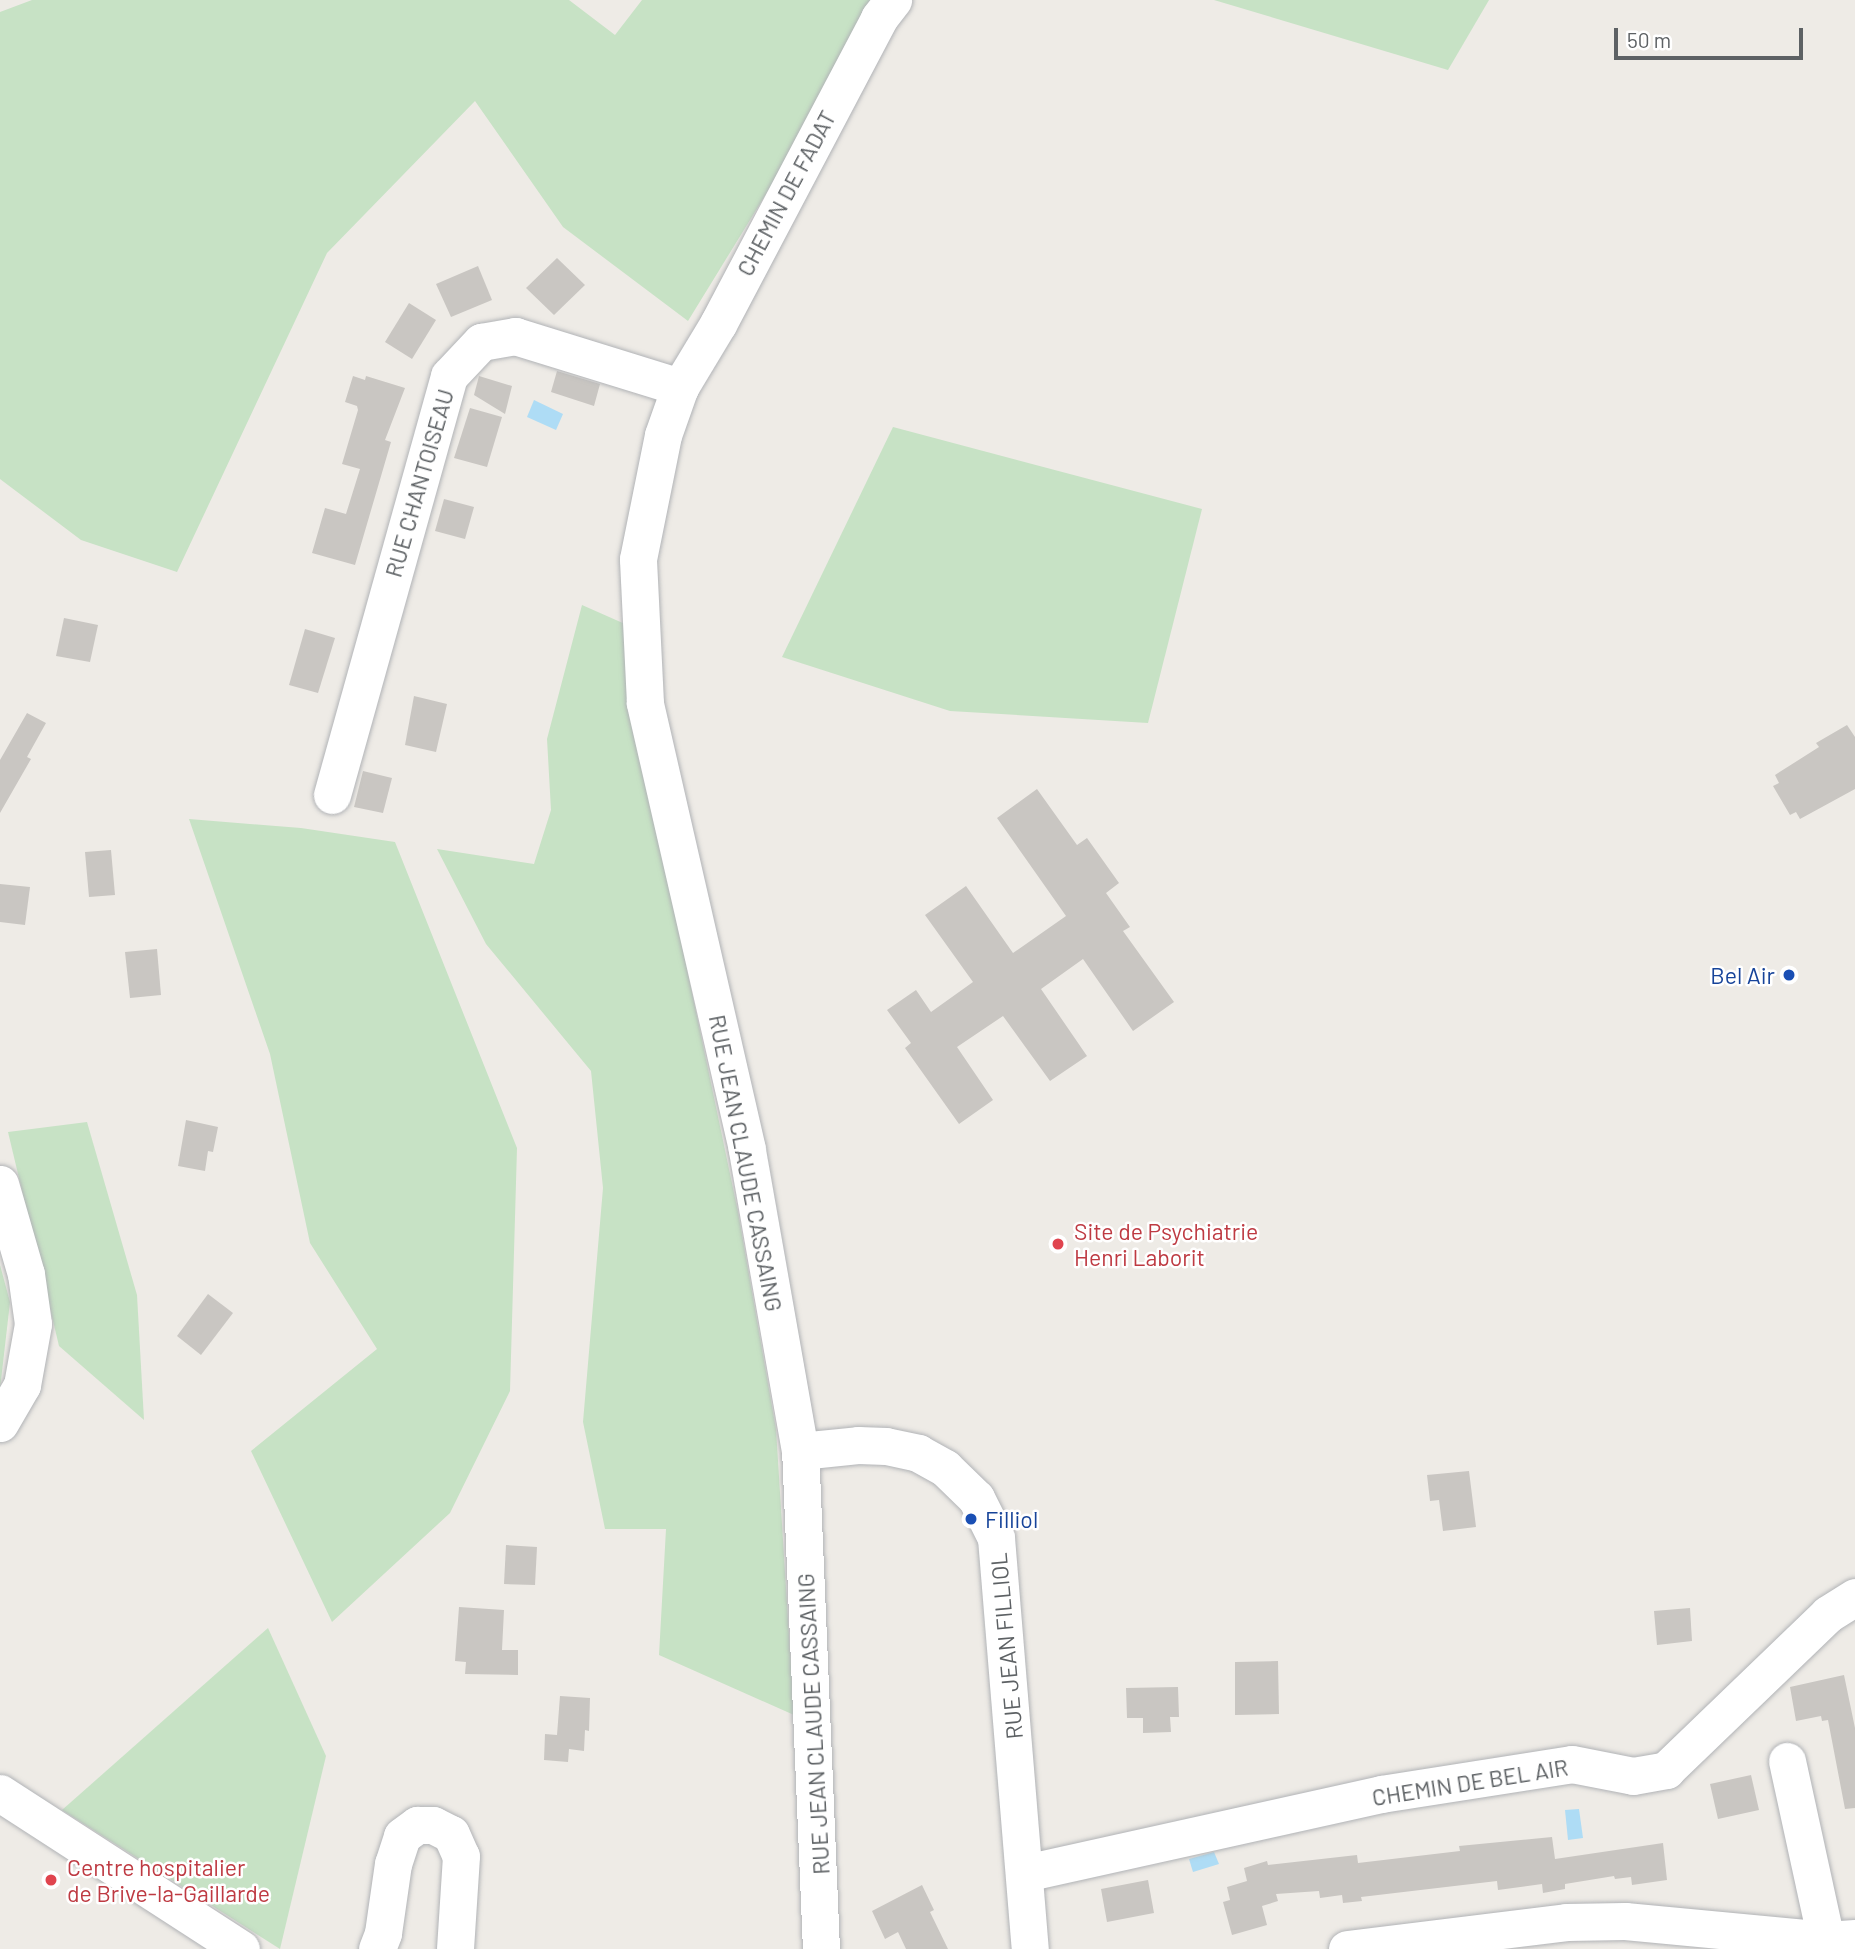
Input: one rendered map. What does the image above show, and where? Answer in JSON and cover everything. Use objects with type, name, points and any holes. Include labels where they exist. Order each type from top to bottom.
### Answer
[{"type":"street","name":"CHEMIN DE FADAT","points":[[680,387],[718,324],[873,30],[892,0]]},
{"type":"street","name":"RUE CHANTOISEAU","points":[[332,795],[449,376],[481,342],[515,336],[680,387]]},
{"type":"street","name":"RUE JEAN CLAUDE CASSAING","points":[[680,387],[663,435],[638,559],[645,703],[747,1149],[800,1451],[821,1949]]},
{"type":"street","points":[[0,1184],[26,1273],[33,1324],[22,1385],[0,1423]]},
{"type":"street","name":"RUE JEAN FILLIOL","points":[[800,1451],[858,1445],[886,1446],[918,1453],[945,1468],[975,1498],[996,1538],[1030,1949]]},
{"type":"street","name":"CHEMIN DE BEL AIR","points":[[1024,1872],[1381,1794],[1473,1779],[1572,1764],[1633,1776],[1666,1770],[1828,1614],[1855,1597]]},
{"type":"street","points":[[1347,1949],[1566,1922],[1625,1921],[1840,1939],[1787,1761]]},
{"type":"street","points":[[0,1793],[240,1949]]},
{"type":"street","points":[[377,1949],[383,1933],[393,1864],[402,1836],[417,1825],[433,1825],[451,1834],[461,1856],[455,1949]]},
{"type":"green space","points":[[32,0],[569,0],[615,35],[642,0],[885,0],[688,321],[563,227],[475,101],[327,253],[177,572],[81,540],[0,479],[0,12]]},
{"type":"green space","points":[[1214,0],[1489,0],[1448,70]]},
{"type":"green space","points":[[893,427],[1202,509],[1148,723],[950,711],[782,657]]},
{"type":"green space","points":[[582,605],[625,624],[629,692],[738,1212],[776,1429],[794,1715],[659,1655],[666,1529],[605,1529],[583,1422],[603,1188],[591,1071],[486,944],[437,849],[534,864],[551,810],[547,739]]},
{"type":"green space","points":[[189,819],[301,828],[395,842],[517,1148],[510,1391],[450,1513],[332,1622],[251,1451],[377,1349],[310,1243],[270,1054]]},
{"type":"green space","points":[[87,1122],[137,1295],[144,1420],[59,1346],[8,1132]]},
{"type":"green space","points":[[0,1265],[10,1302],[0,1389]]},
{"type":"green space","points":[[268,1628],[326,1756],[280,1949],[62,1810]]},
{"type":"water","points":[[534,400],[563,414],[556,430],[527,417]]},
{"type":"water","points":[[1579,1809],[1583,1838],[1568,1840],[1565,1810]]},
{"type":"water","points":[[1214,1852],[1219,1864],[1193,1872],[1189,1859]]},
{"type":"building","points":[[557,258],[585,285],[554,315],[526,288]]},
{"type":"building","points":[[478,266],[492,300],[451,317],[436,284]]},
{"type":"building","points":[[409,303],[436,320],[412,359],[385,342]]},
{"type":"building","points":[[557,371],[600,384],[594,406],[551,392]]},
{"type":"building","points":[[353,376],[365,380],[366,376],[405,388],[385,440],[391,442],[355,565],[312,553],[325,508],[346,514],[360,469],[342,464],[358,410],[357,406],[345,402]]},
{"type":"building","points":[[479,376],[512,386],[505,414],[474,395]]},
{"type":"building","points":[[470,408],[502,417],[487,467],[454,458]]},
{"type":"building","points":[[444,499],[474,507],[465,539],[435,531]]},
{"type":"building","points":[[64,618],[98,625],[90,662],[56,656]]},
{"type":"building","points":[[305,629],[335,638],[318,693],[289,685]]},
{"type":"building","points":[[414,696],[447,704],[436,752],[405,745]]},
{"type":"building","points":[[27,713],[46,723],[27,757],[31,759],[0,813],[0,760]]},
{"type":"building","points":[[1847,725],[1855,737],[1855,789],[1800,819],[1796,812],[1790,815],[1773,786],[1779,783],[1775,775],[1819,747],[1816,743]]},
{"type":"building","points":[[363,771],[392,778],[383,813],[354,807]]},
{"type":"building","points":[[1037,789],[1077,845],[1087,838],[1119,883],[1106,893],[1130,927],[1123,931],[1174,1002],[1133,1031],[1083,959],[1041,989],[1087,1056],[1050,1081],[1003,1016],[957,1047],[993,1100],[959,1124],[905,1048],[911,1043],[887,1010],[916,990],[931,1012],[973,982],[925,915],[966,886],[1013,953],[1066,916],[997,818]]},
{"type":"building","points":[[111,850],[115,895],[89,897],[85,852]]},
{"type":"building","points":[[0,884],[30,887],[25,925],[0,922]]},
{"type":"building","points":[[157,949],[161,995],[130,998],[125,952]]},
{"type":"building","points":[[186,1120],[218,1127],[213,1152],[208,1151],[205,1171],[178,1166]]},
{"type":"building","points":[[208,1294],[233,1313],[201,1355],[177,1336]]},
{"type":"building","points":[[1469,1471],[1476,1527],[1443,1531],[1439,1500],[1430,1501],[1427,1475]]},
{"type":"building","points":[[506,1545],[537,1547],[535,1585],[504,1584]]},
{"type":"building","points":[[459,1607],[504,1610],[502,1650],[518,1650],[518,1675],[465,1674],[466,1662],[455,1661]]},
{"type":"building","points":[[1690,1608],[1692,1641],[1657,1645],[1654,1611]]},
{"type":"building","points":[[1278,1661],[1279,1714],[1235,1715],[1235,1662]]},
{"type":"building","points":[[1844,1675],[1855,1728],[1855,1808],[1845,1809],[1828,1720],[1822,1721],[1821,1716],[1796,1721],[1790,1687]]},
{"type":"building","points":[[1178,1687],[1179,1717],[1170,1717],[1171,1732],[1143,1733],[1143,1718],[1127,1718],[1126,1688]]},
{"type":"building","points":[[560,1696],[590,1698],[589,1731],[585,1730],[584,1751],[569,1749],[568,1762],[544,1760],[545,1734],[557,1735]]},
{"type":"building","points":[[1751,1775],[1759,1810],[1718,1819],[1710,1784]]},
{"type":"building","points":[[1552,1837],[1555,1859],[1663,1843],[1667,1880],[1632,1885],[1631,1877],[1615,1879],[1614,1876],[1565,1884],[1565,1889],[1543,1893],[1542,1884],[1498,1890],[1497,1881],[1361,1897],[1362,1901],[1343,1903],[1342,1895],[1320,1898],[1319,1891],[1276,1894],[1278,1901],[1262,1906],[1267,1925],[1232,1935],[1223,1902],[1230,1900],[1227,1887],[1247,1881],[1244,1868],[1267,1861],[1268,1865],[1357,1855],[1358,1863],[1460,1851],[1459,1846]]},
{"type":"building","points":[[1148,1880],[1154,1913],[1107,1922],[1101,1889]]},
{"type":"building","points":[[922,1885],[934,1910],[930,1912],[948,1949],[906,1949],[898,1932],[885,1939],[872,1911]]},
{"type":"place","name":"Bel Air","points":[[1789,975]]},
{"type":"place","name":"Site de Psychiatrie Henri Laborit","points":[[1058,1244]]},
{"type":"place","name":"Filliol","points":[[971,1519]]},
{"type":"place","name":"Centre hospitalier de Brive-la-Gaillarde","points":[[51,1880]]}]
